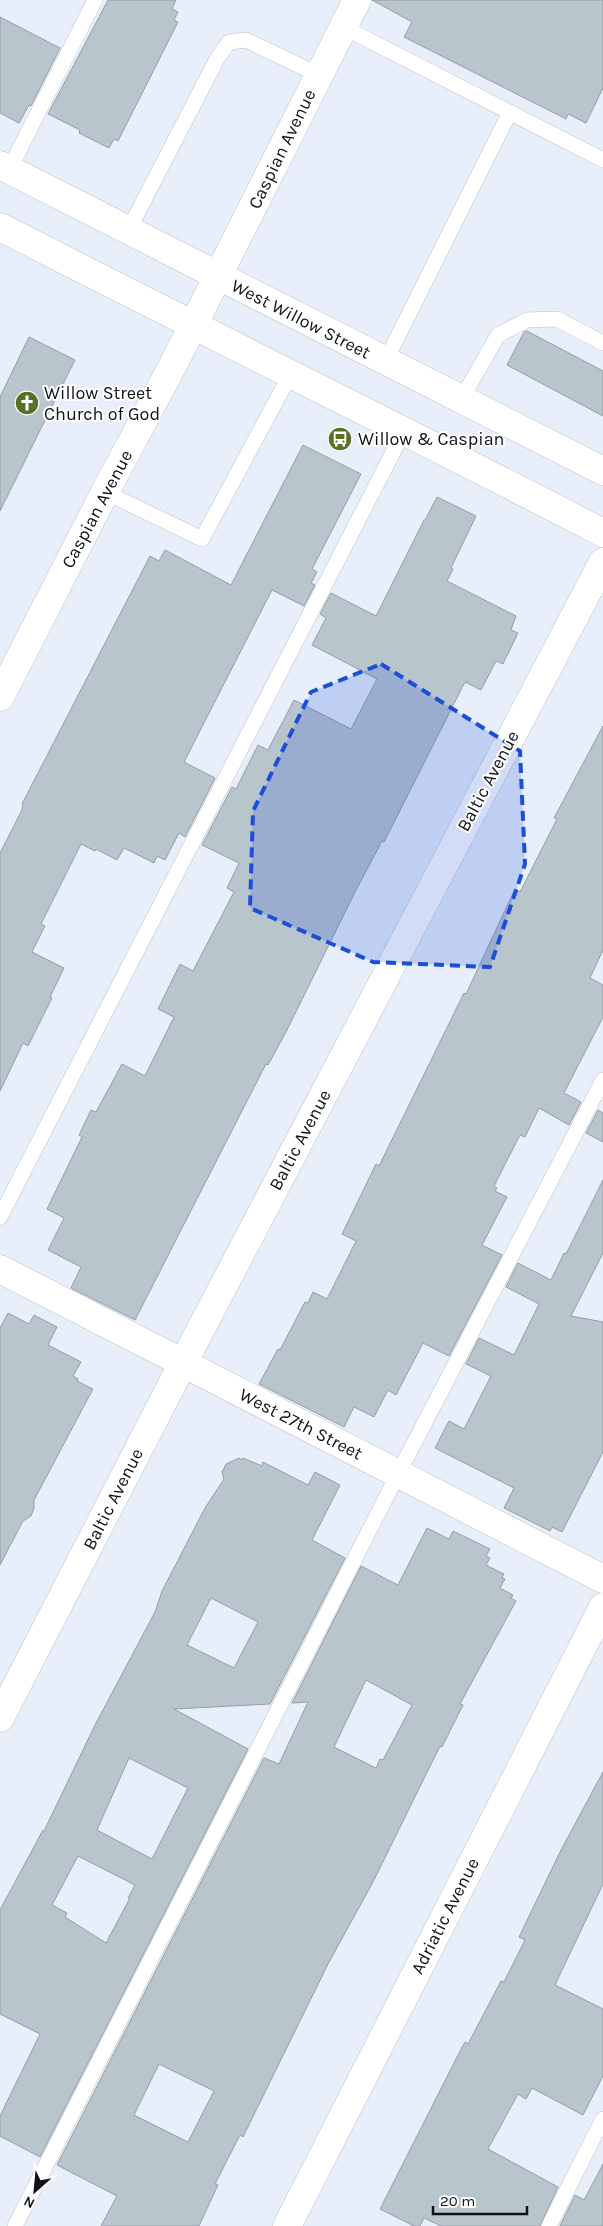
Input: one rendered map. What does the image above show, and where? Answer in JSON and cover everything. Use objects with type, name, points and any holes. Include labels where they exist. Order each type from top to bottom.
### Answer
[{"type":"street","name":"Caspian Avenue","points":[[0,697],[193,326],[357,0]]},
{"type":"street","name":"West Willow Street","points":[[5,168],[603,472]]},
{"type":"street","points":[[0,227],[603,533]]},
{"type":"street","name":"Baltic Avenue","points":[[0,1718],[183,1363],[603,562]]},
{"type":"street","name":"West 27th Street","points":[[0,1269],[603,1579]]},
{"type":"street","name":"Adriatic Avenue","points":[[288,2226],[603,1607]]},
{"type":"lane","points":[[5,168],[95,0]]},
{"type":"lane","points":[[343,27],[603,160]]},
{"type":"lane","points":[[128,231],[217,59],[229,42],[246,40],[319,75]]},
{"type":"lane","points":[[385,362],[510,112]]},
{"type":"lane","points":[[461,400],[498,335],[528,320],[557,319],[603,343]]},
{"type":"lane","points":[[105,492],[202,539],[290,375]]},
{"type":"lane","points":[[0,1217],[404,431]]},
{"type":"lane","points":[[15,2226],[398,1474],[603,1080]]},
{"type":"lane","points":[[549,2226],[603,2119]]},
{"type":"highlighted area","points":[[381,664],[520,751],[525,864],[490,967],[373,962],[250,908],[253,811],[311,692]]},
{"type":"building","points":[[108,0],[176,0],[172,9],[178,12],[174,20],[178,22],[118,141],[114,139],[109,148],[79,133],[80,130],[48,114]]},
{"type":"building","points":[[372,0],[603,0],[603,88],[586,123],[568,114],[566,119],[404,37],[412,22]]},
{"type":"building","points":[[0,17],[60,48],[31,106],[29,105],[19,123],[0,113]]},
{"type":"building","points":[[527,331],[603,371],[603,416],[507,365],[524,332]]},
{"type":"building","points":[[29,337],[75,360],[0,511],[0,397]]},
{"type":"building","points":[[303,445],[361,474],[312,569],[317,572],[311,583],[315,585],[304,606],[272,590],[184,762],[215,778],[185,837],[179,833],[165,860],[157,856],[154,863],[124,848],[117,860],[96,849],[95,851],[81,844],[41,924],[45,926],[32,952],[64,968],[50,997],[52,998],[28,1046],[23,1043],[0,1091],[0,853],[21,812],[22,804],[150,556],[159,561],[165,550],[231,585]]},
{"type":"building","points":[[437,497],[476,516],[451,568],[453,569],[447,581],[516,616],[511,630],[518,633],[503,664],[496,661],[481,690],[465,682],[384,842],[382,841],[356,890],[286,1032],[268,1065],[266,1064],[135,1320],[71,1288],[81,1267],[48,1250],[64,1218],[47,1209],[82,1137],[79,1135],[91,1110],[96,1112],[122,1064],[145,1076],[174,1017],[158,1009],[180,964],[193,971],[234,892],[227,888],[239,863],[202,845],[232,787],[236,789],[258,745],[268,750],[294,700],[351,729],[377,679],[312,645],[326,618],[320,614],[331,593],[376,616]]},
{"type":"building","points":[[603,726],[603,950],[590,978],[603,985],[603,1017],[564,1093],[581,1102],[569,1125],[539,1108],[525,1137],[520,1135],[494,1186],[497,1188],[495,1191],[507,1197],[482,1245],[502,1255],[449,1356],[423,1343],[396,1395],[388,1390],[374,1417],[354,1407],[344,1427],[259,1384],[278,1349],[280,1350],[305,1302],[308,1303],[313,1292],[327,1299],[356,1241],[342,1234],[376,1164],[379,1166],[464,993],[466,994],[515,889],[520,892],[557,819],[554,818]]},
{"type":"building","points":[[598,1110],[603,1113],[603,1142],[586,1133]]},
{"type":"building","points":[[603,1180],[603,1253],[571,1316],[603,1322],[603,1452],[562,1532],[552,1527],[550,1531],[504,1508],[514,1488],[435,1448],[449,1421],[464,1429],[491,1376],[466,1364],[479,1338],[514,1355],[539,1304],[506,1287],[518,1263],[551,1280]]},
{"type":"building","points":[[8,1313],[29,1324],[34,1315],[57,1327],[48,1345],[81,1362],[73,1376],[78,1379],[77,1381],[93,1389],[34,1500],[31,1516],[23,1521],[0,1565],[0,1328]]},
{"type":"building","points":[[239,1458],[242,1460],[243,1458],[262,1466],[263,1462],[308,1485],[315,1472],[340,1485],[312,1540],[345,1558],[270,1704],[174,1709],[248,1749],[40,2157],[0,2136],[0,2116],[40,2034],[0,2014],[0,1910],[44,1831],[95,1725],[155,1612],[162,1591],[205,1508],[224,1479],[222,1472],[226,1464]],"holes":[[[211,1598],[258,1622],[234,1668],[187,1645]],[[129,1758],[188,1788],[152,1859],[97,1830]],[[78,1856],[135,1885],[106,1943],[65,1917],[67,1913],[52,1905]]]},
{"type":"building","points":[[427,1528],[449,1539],[453,1531],[490,1549],[486,1556],[490,1558],[486,1565],[504,1574],[502,1578],[505,1579],[500,1588],[513,1595],[511,1598],[516,1601],[460,1704],[463,1705],[442,1747],[440,1746],[373,1882],[328,1964],[243,2137],[240,2135],[215,2184],[218,2185],[199,2226],[101,2226],[117,2196],[57,2165],[264,1758],[279,1764],[308,1702],[292,1703],[361,1566],[398,1585]],"holes":[[[366,1680],[412,1705],[383,1760],[380,1759],[376,1768],[334,1747]],[[159,2064],[214,2091],[188,2142],[134,2115]]]},
{"type":"building","points":[[603,1772],[603,1884],[555,1985],[603,2009],[603,2076],[583,2115],[532,2088],[526,2099],[518,2094],[488,2149],[558,2187],[540,2226],[441,2226],[424,2218],[420,2226],[414,2226],[380,2209],[465,2042],[468,2044],[501,1981],[504,1982],[525,1940],[519,1937],[561,1850]]},
{"type":"building","points":[[603,2164],[603,2226],[560,2226],[575,2195],[584,2200]]},
{"type":"place","name":"Willow Street Church of God","points":[[27,403]]},
{"type":"place","name":"Willow & Caspian","points":[[340,439]]}]
